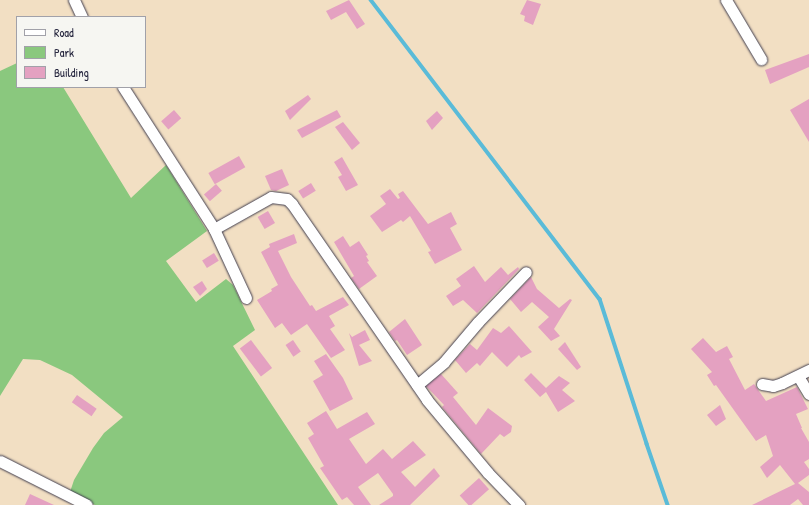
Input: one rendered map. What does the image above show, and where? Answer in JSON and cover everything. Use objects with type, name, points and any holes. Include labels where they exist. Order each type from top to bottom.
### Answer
[{"type":"street","points":[[74,0],[82,16]]},
{"type":"street","points":[[726,0],[761,59]]},
{"type":"street","points":[[124,88],[214,229],[246,298]]},
{"type":"street","points":[[214,229],[271,197],[287,199],[292,204],[427,400],[488,473],[519,505]]},
{"type":"street","points":[[417,385],[444,362],[478,322],[526,272]]},
{"type":"street","points":[[762,384],[773,386],[809,370]]},
{"type":"street","points":[[798,376],[809,394]]},
{"type":"street","points":[[0,461],[87,505]]},
{"type":"green space","points":[[16,63],[16,88],[64,88],[131,198],[166,165],[207,231],[166,261],[196,302],[226,279],[233,285],[255,330],[233,346],[338,505],[95,505],[70,492],[74,480],[93,448],[104,433],[123,417],[72,375],[40,360],[23,359],[0,396],[0,71]]},
{"type":"building","points":[[349,0],[365,24],[357,29],[346,12],[331,20],[326,11]]},
{"type":"building","points":[[527,0],[541,4],[533,25],[524,21],[525,16],[520,14]]},
{"type":"building","points":[[809,54],[809,67],[770,84],[765,70]]},
{"type":"building","points":[[308,95],[311,99],[290,120],[285,111]]},
{"type":"building","points":[[809,99],[809,142],[790,110]]},
{"type":"building","points":[[174,110],[181,118],[168,129],[161,121]]},
{"type":"building","points":[[337,110],[341,117],[302,138],[297,130]]},
{"type":"building","points":[[437,111],[443,118],[432,130],[426,121]]},
{"type":"building","points":[[343,122],[360,143],[352,150],[335,127]]},
{"type":"building","points":[[239,156],[245,167],[215,184],[208,173]]},
{"type":"building","points":[[342,157],[358,185],[346,191],[338,177],[342,175],[334,162]]},
{"type":"building","points":[[282,169],[289,185],[276,191],[271,190],[265,176]]},
{"type":"building","points":[[311,183],[316,191],[303,199],[298,191]]},
{"type":"building","points":[[216,184],[222,191],[210,201],[204,194]]},
{"type":"building","points":[[390,189],[398,199],[400,198],[398,194],[403,191],[428,224],[451,212],[457,224],[450,228],[462,250],[435,264],[428,252],[431,251],[410,216],[403,222],[401,220],[382,232],[370,216],[386,204],[380,196]]},
{"type":"building","points":[[268,211],[275,223],[265,229],[258,217]]},
{"type":"building","points":[[294,234],[297,243],[278,251],[291,277],[310,306],[312,305],[316,311],[343,297],[349,305],[329,316],[335,326],[330,329],[345,350],[331,358],[307,324],[291,335],[282,323],[275,328],[257,300],[272,291],[271,289],[278,285],[261,252],[270,247],[269,244]]},
{"type":"building","points":[[343,236],[350,247],[359,241],[368,255],[366,256],[369,261],[367,262],[377,276],[359,289],[351,278],[354,276],[334,242]]},
{"type":"building","points":[[214,253],[219,261],[207,268],[202,260]]},
{"type":"building","points":[[474,266],[485,282],[501,267],[508,275],[518,267],[519,269],[477,313],[463,300],[453,306],[446,296],[461,286],[456,279]]},
{"type":"building","points":[[531,277],[537,289],[559,308],[570,299],[572,300],[554,329],[560,336],[551,341],[538,327],[549,317],[532,302],[521,312],[510,299]]},
{"type":"building","points":[[202,281],[207,289],[200,296],[193,287]]},
{"type":"building","points":[[405,319],[422,345],[407,355],[397,340],[395,341],[389,332]]},
{"type":"building","points":[[509,326],[532,352],[521,358],[519,355],[507,367],[492,352],[480,366],[477,363],[466,373],[455,360],[470,344],[477,350],[493,328],[501,333]]},
{"type":"building","points":[[365,330],[370,340],[359,345],[372,361],[359,366],[349,333],[352,337]]},
{"type":"building","points":[[703,338],[716,352],[727,346],[733,357],[729,359],[745,390],[754,384],[766,401],[797,387],[808,409],[796,414],[801,428],[809,442],[809,459],[804,462],[809,469],[809,475],[798,483],[809,492],[809,505],[803,505],[798,499],[790,505],[752,505],[795,484],[780,465],[767,478],[760,467],[773,456],[766,435],[756,441],[716,385],[714,386],[707,375],[712,372],[691,349]]},
{"type":"building","points":[[251,340],[272,368],[261,376],[240,348]]},
{"type":"building","points":[[293,340],[301,352],[293,357],[286,345]]},
{"type":"building","points":[[565,342],[581,367],[577,370],[558,349]]},
{"type":"building","points":[[326,354],[343,378],[353,399],[330,411],[313,381],[323,375],[314,361]]},
{"type":"building","points":[[531,373],[546,388],[559,376],[570,383],[562,390],[575,401],[558,412],[546,392],[540,397],[524,380]]},
{"type":"building","points":[[441,374],[458,393],[453,397],[476,425],[488,408],[512,426],[511,432],[504,437],[500,434],[481,454],[442,407],[444,405],[426,386]]},
{"type":"building","points":[[77,395],[97,409],[91,416],[72,402]]},
{"type":"building","points":[[720,405],[726,419],[716,426],[707,415]]},
{"type":"building","points":[[326,411],[337,429],[367,412],[375,424],[349,439],[366,464],[383,449],[392,459],[413,441],[426,455],[401,472],[415,487],[434,468],[440,476],[410,505],[379,505],[393,496],[393,494],[378,473],[358,487],[371,505],[354,505],[347,497],[342,500],[320,468],[324,466],[308,438],[314,434],[307,423]]},
{"type":"building","points":[[479,478],[489,489],[471,505],[468,505],[460,495]]},
{"type":"building","points":[[30,494],[54,505],[25,505]]},
{"type":"waterway","points":[[371,0],[600,299],[668,505]]}]
